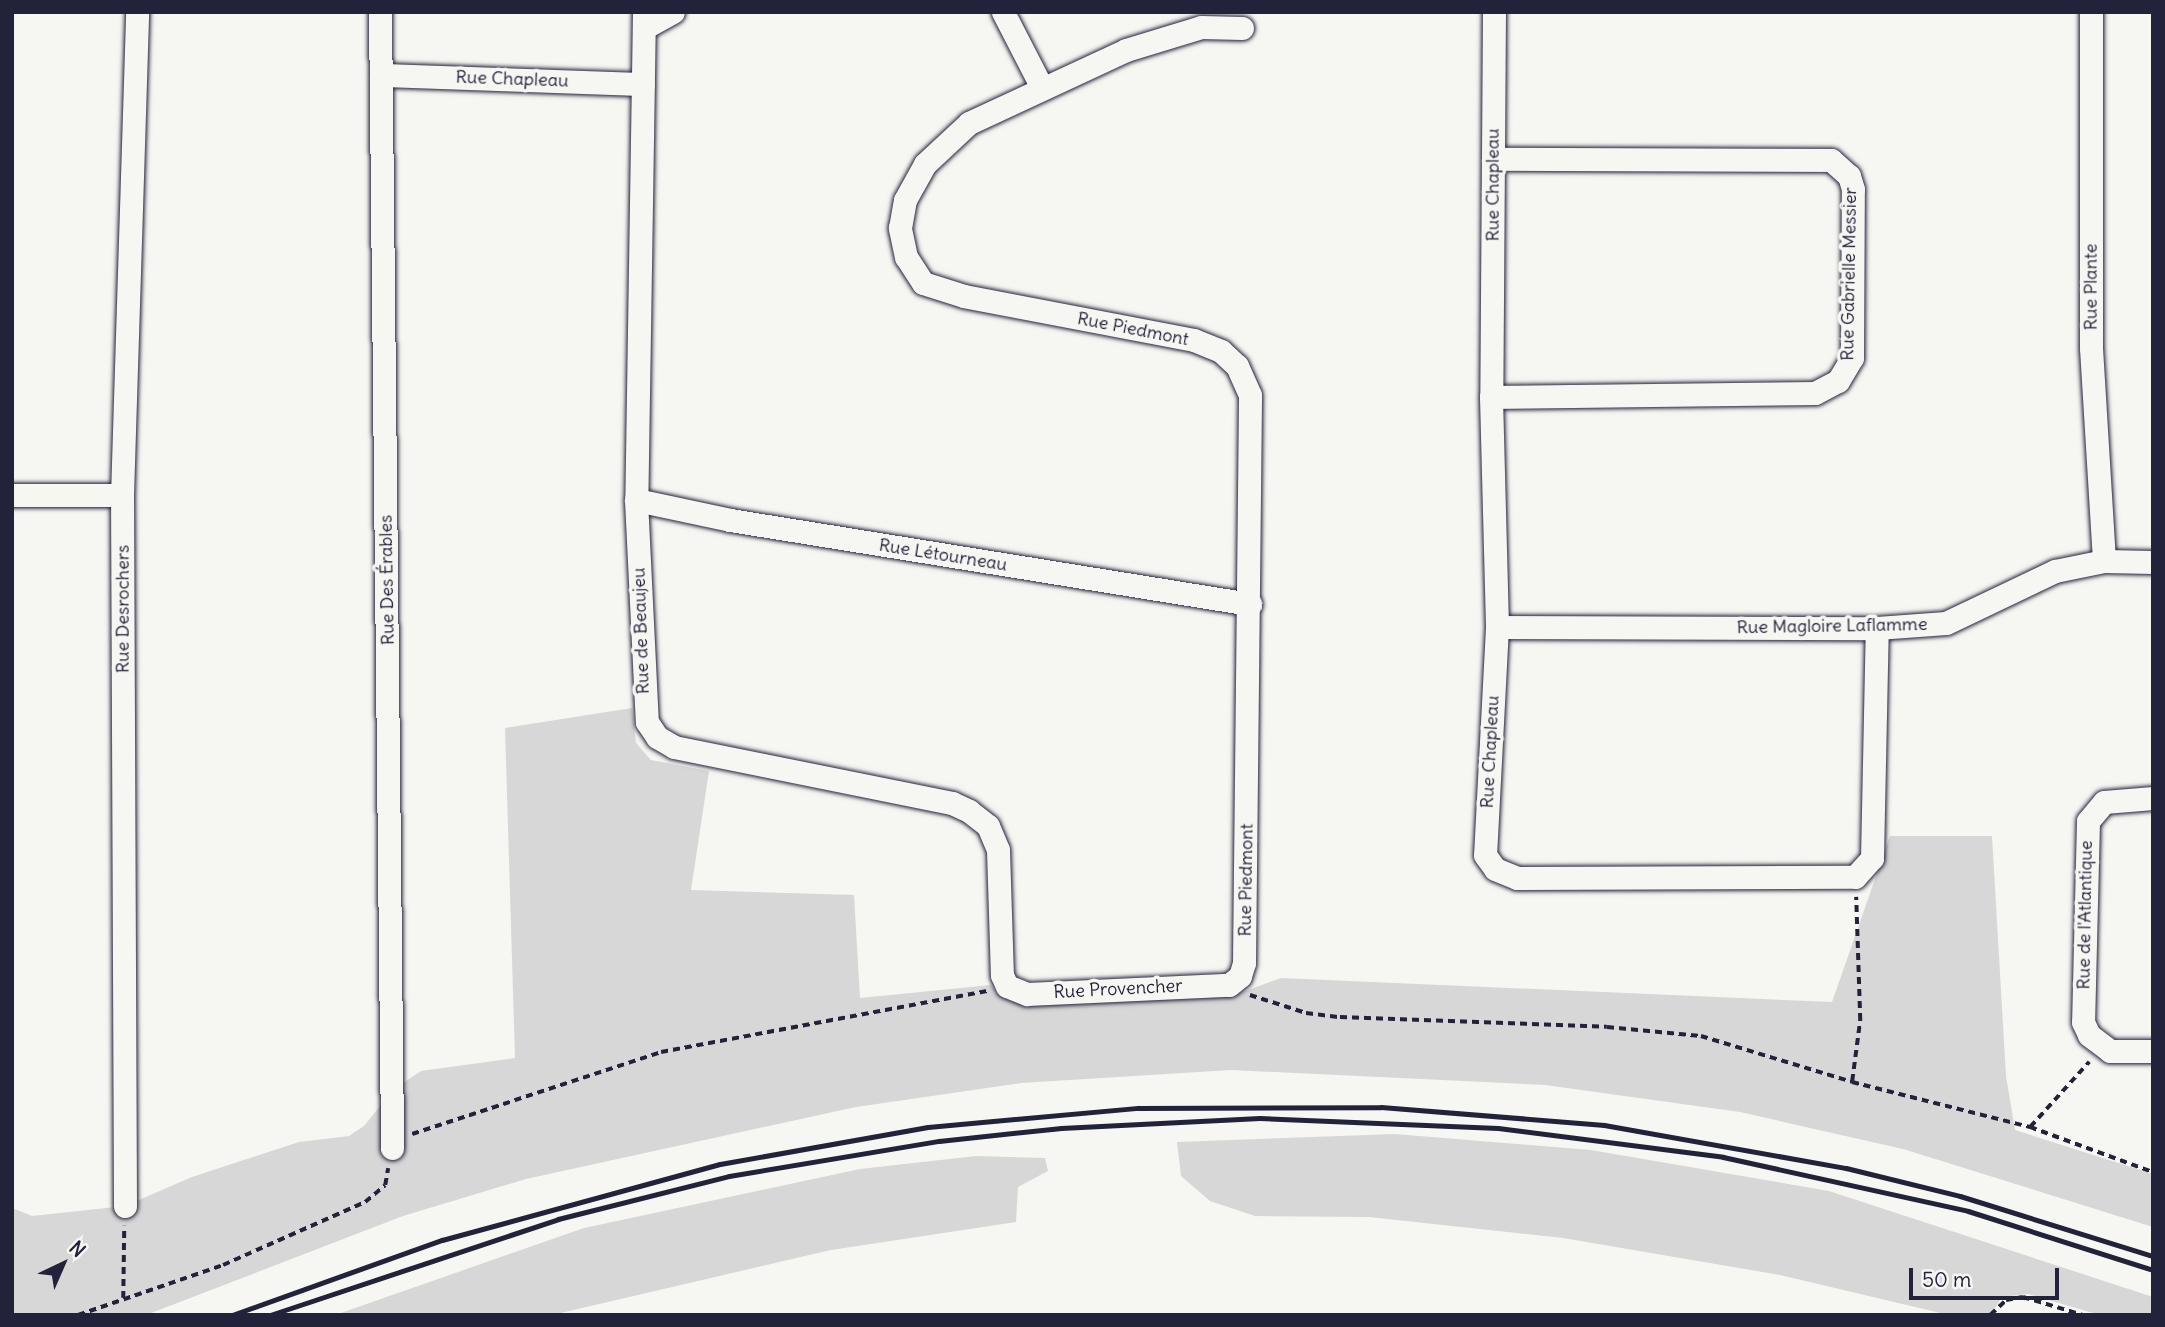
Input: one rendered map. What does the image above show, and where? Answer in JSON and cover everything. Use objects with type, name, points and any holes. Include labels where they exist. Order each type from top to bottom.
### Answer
[{"type":"street","name":"Rue Desrochers","points":[[125,1206],[122,495],[137,12]]},
{"type":"street","name":"Rue Des Érables","points":[[380,12],[392,1147]]},
{"type":"street","points":[[644,20],[673,12]]},
{"type":"street","points":[[1003,12],[1042,88]]},
{"type":"street","name":"Rue Chapleau","points":[[1494,12],[1491,397],[1497,627],[1485,855],[1495,869],[1517,878],[1855,877]]},
{"type":"street","name":"Rue Plante","points":[[2091,12],[2091,348],[2101,453],[2104,561]]},
{"type":"street","name":"Rue de Beaujeu","points":[[644,20],[636,500],[643,701],[647,722],[657,737],[674,747],[952,803],[970,811],[988,826],[998,850],[1002,975],[1007,986]]},
{"type":"street","name":"Rue Piedmont","points":[[1229,985],[1240,976],[1244,962],[1251,395],[1237,366],[1221,351],[1194,340],[964,296],[923,283],[906,257],[900,228],[905,200],[925,164],[969,123],[1126,50],[1167,36],[1223,24],[1242,28]]},
{"type":"street","name":"Rue Chapleau","points":[[381,75],[643,84]]},
{"type":"street","name":"Rue Gabrielle Messier","points":[[1491,397],[1815,393],[1838,381],[1852,358],[1853,189],[1849,176],[1831,160],[1493,159]]},
{"type":"street","points":[[12,495],[122,495]]},
{"type":"street","name":"Rue Létourneau","points":[[636,500],[730,520],[1250,604]]},
{"type":"street","name":"Rue Magloire Laflamme","points":[[1497,627],[1877,628],[1946,623],[2055,571],[2104,561],[2153,562]]},
{"type":"street","points":[[1855,877],[1872,858],[1877,628]]},
{"type":"street","name":"Rue de l'Atlantique","points":[[2099,1045],[2083,1022],[2088,821],[2104,802],[2153,798]]},
{"type":"street","name":"Rue Provencher","points":[[1007,986],[1027,994],[1229,985]]},
{"type":"street","points":[[2099,1045],[2110,1051],[2142,1051]]},
{"type":"path","points":[[1852,1082],[1860,1020],[1855,877]]},
{"type":"path","points":[[1229,985],[1262,1001],[1340,1017],[1680,1032],[1852,1082],[2029,1127],[2153,1172]]},
{"type":"path","points":[[78,1315],[223,1265],[365,1202],[384,1185],[392,1147],[415,1132],[661,1052],[1007,986]]},
{"type":"path","points":[[2029,1127],[2083,1072],[2099,1045]]},
{"type":"path","points":[[123,1298],[125,1206]]},
{"type":"path","points":[[1990,1315],[2006,1300],[2023,1297],[2083,1315]]},
{"type":"shaded area","points":[[632,708],[636,743],[651,760],[709,771],[691,890],[854,895],[860,998],[991,985],[996,993],[1026,1005],[1237,994],[1281,978],[1832,1002],[1890,836],[1992,836],[2006,1076],[2015,1130],[2153,1174],[2153,1227],[1903,1149],[1740,1112],[1545,1085],[1231,1070],[1021,1083],[856,1107],[526,1179],[403,1216],[146,1315],[12,1315],[12,1208],[32,1216],[125,1206],[192,1177],[299,1142],[349,1136],[364,1126],[394,1089],[421,1071],[515,1058],[505,728]]},
{"type":"shaded area","points":[[1395,1134],[1591,1150],[1829,1191],[2153,1297],[2153,1315],[2100,1315],[2028,1294],[2002,1297],[1991,1315],[1949,1315],[1780,1275],[1563,1238],[1369,1217],[1255,1216],[1210,1201],[1181,1176],[1177,1142]]},
{"type":"shaded area","points":[[976,1156],[1045,1158],[1048,1171],[1018,1187],[1016,1222],[831,1250],[552,1315],[335,1315],[584,1228],[860,1169]]},
{"type":"railway","points":[[232,1315],[442,1240],[720,1164],[928,1127],[1138,1108],[1381,1107],[1604,1125],[1846,1168],[1960,1196],[2153,1256]]},
{"type":"railway","points":[[270,1315],[558,1219],[729,1176],[939,1141],[1061,1128],[1260,1118],[1498,1128],[1723,1157],[1968,1211],[2153,1270]]}]
